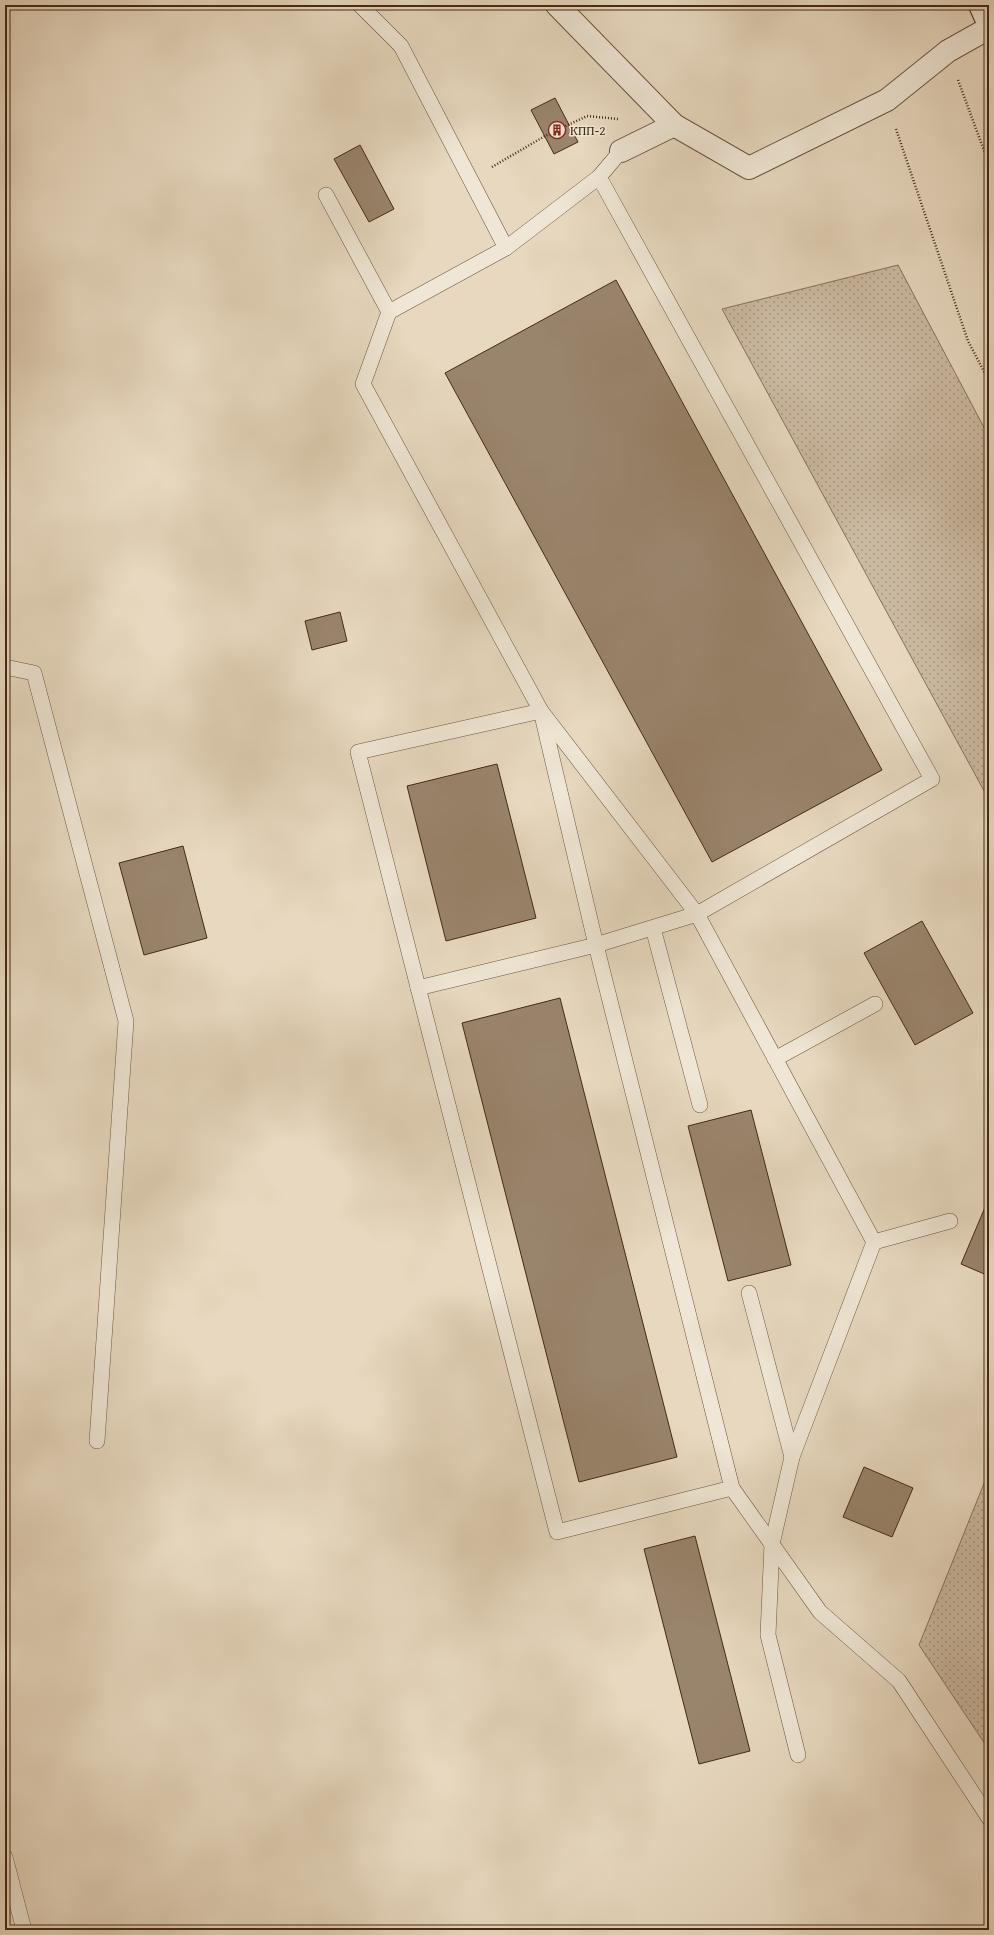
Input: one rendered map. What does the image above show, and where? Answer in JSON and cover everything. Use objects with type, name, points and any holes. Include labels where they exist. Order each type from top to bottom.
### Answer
[{"type":"street","points":[[557,5],[674,125],[749,168],[887,100],[948,51],[989,28]]},
{"type":"street","points":[[980,5],[989,25]]},
{"type":"street","points":[[621,151],[674,125]]},
{"type":"lane","points":[[360,5],[401,46],[506,248]]},
{"type":"lane","points":[[621,151],[599,177],[506,248],[389,312],[363,384],[541,711],[697,914],[874,1242],[792,1457],[772,1544],[768,1635],[798,1755]]},
{"type":"lane","points":[[418,988],[596,945],[697,914],[932,779],[599,177]]},
{"type":"lane","points":[[326,195],[389,312]]},
{"type":"lane","points":[[5,667],[34,673],[126,1021],[97,1441]]},
{"type":"lane","points":[[541,711],[596,945],[732,1488],[820,1612],[899,1681],[989,1818]]},
{"type":"lane","points":[[541,711],[358,752],[557,1532],[732,1488]]},
{"type":"lane","points":[[653,928],[700,1105]]},
{"type":"lane","points":[[775,1060],[875,1004]]},
{"type":"lane","points":[[874,1242],[950,1221]]},
{"type":"lane","points":[[749,1293],[792,1457]]},
{"type":"lane","points":[[5,1857],[24,1930]]},
{"type":"path","points":[[948,51],[989,164]]},
{"type":"path","points":[[887,100],[968,341],[989,381]]},
{"type":"path","points":[[470,180],[545,136],[587,116],[623,120]]},
{"type":"shaded area","points":[[898,265],[989,437],[989,800],[722,309]]},
{"type":"shaded area","points":[[989,1471],[989,1750],[919,1645]]},
{"type":"building","name":"КПП-2","points":[[555,98],[578,142],[554,154],[531,110]]},
{"type":"building","points":[[360,145],[394,209],[369,222],[334,159]]},
{"type":"building","points":[[616,280],[882,770],[712,862],[445,373]]},
{"type":"building","points":[[340,612],[347,641],[312,650],[305,621]]},
{"type":"building","points":[[497,764],[536,918],[446,941],[407,786]]},
{"type":"building","points":[[183,846],[207,938],[144,955],[119,863]]},
{"type":"building","points":[[922,921],[973,1013],[915,1045],[864,953]]},
{"type":"building","points":[[560,998],[677,1457],[579,1482],[462,1023]]},
{"type":"building","points":[[751,1110],[791,1265],[728,1281],[688,1126]]},
{"type":"building","points":[[989,1198],[989,1276],[961,1264]]},
{"type":"building","points":[[864,1467],[913,1488],[892,1537],[843,1517]]},
{"type":"building","points":[[695,1536],[750,1751],[699,1764],[644,1549]]},
{"type":"place","name":"КПП-2","points":[[557,130]]}]
